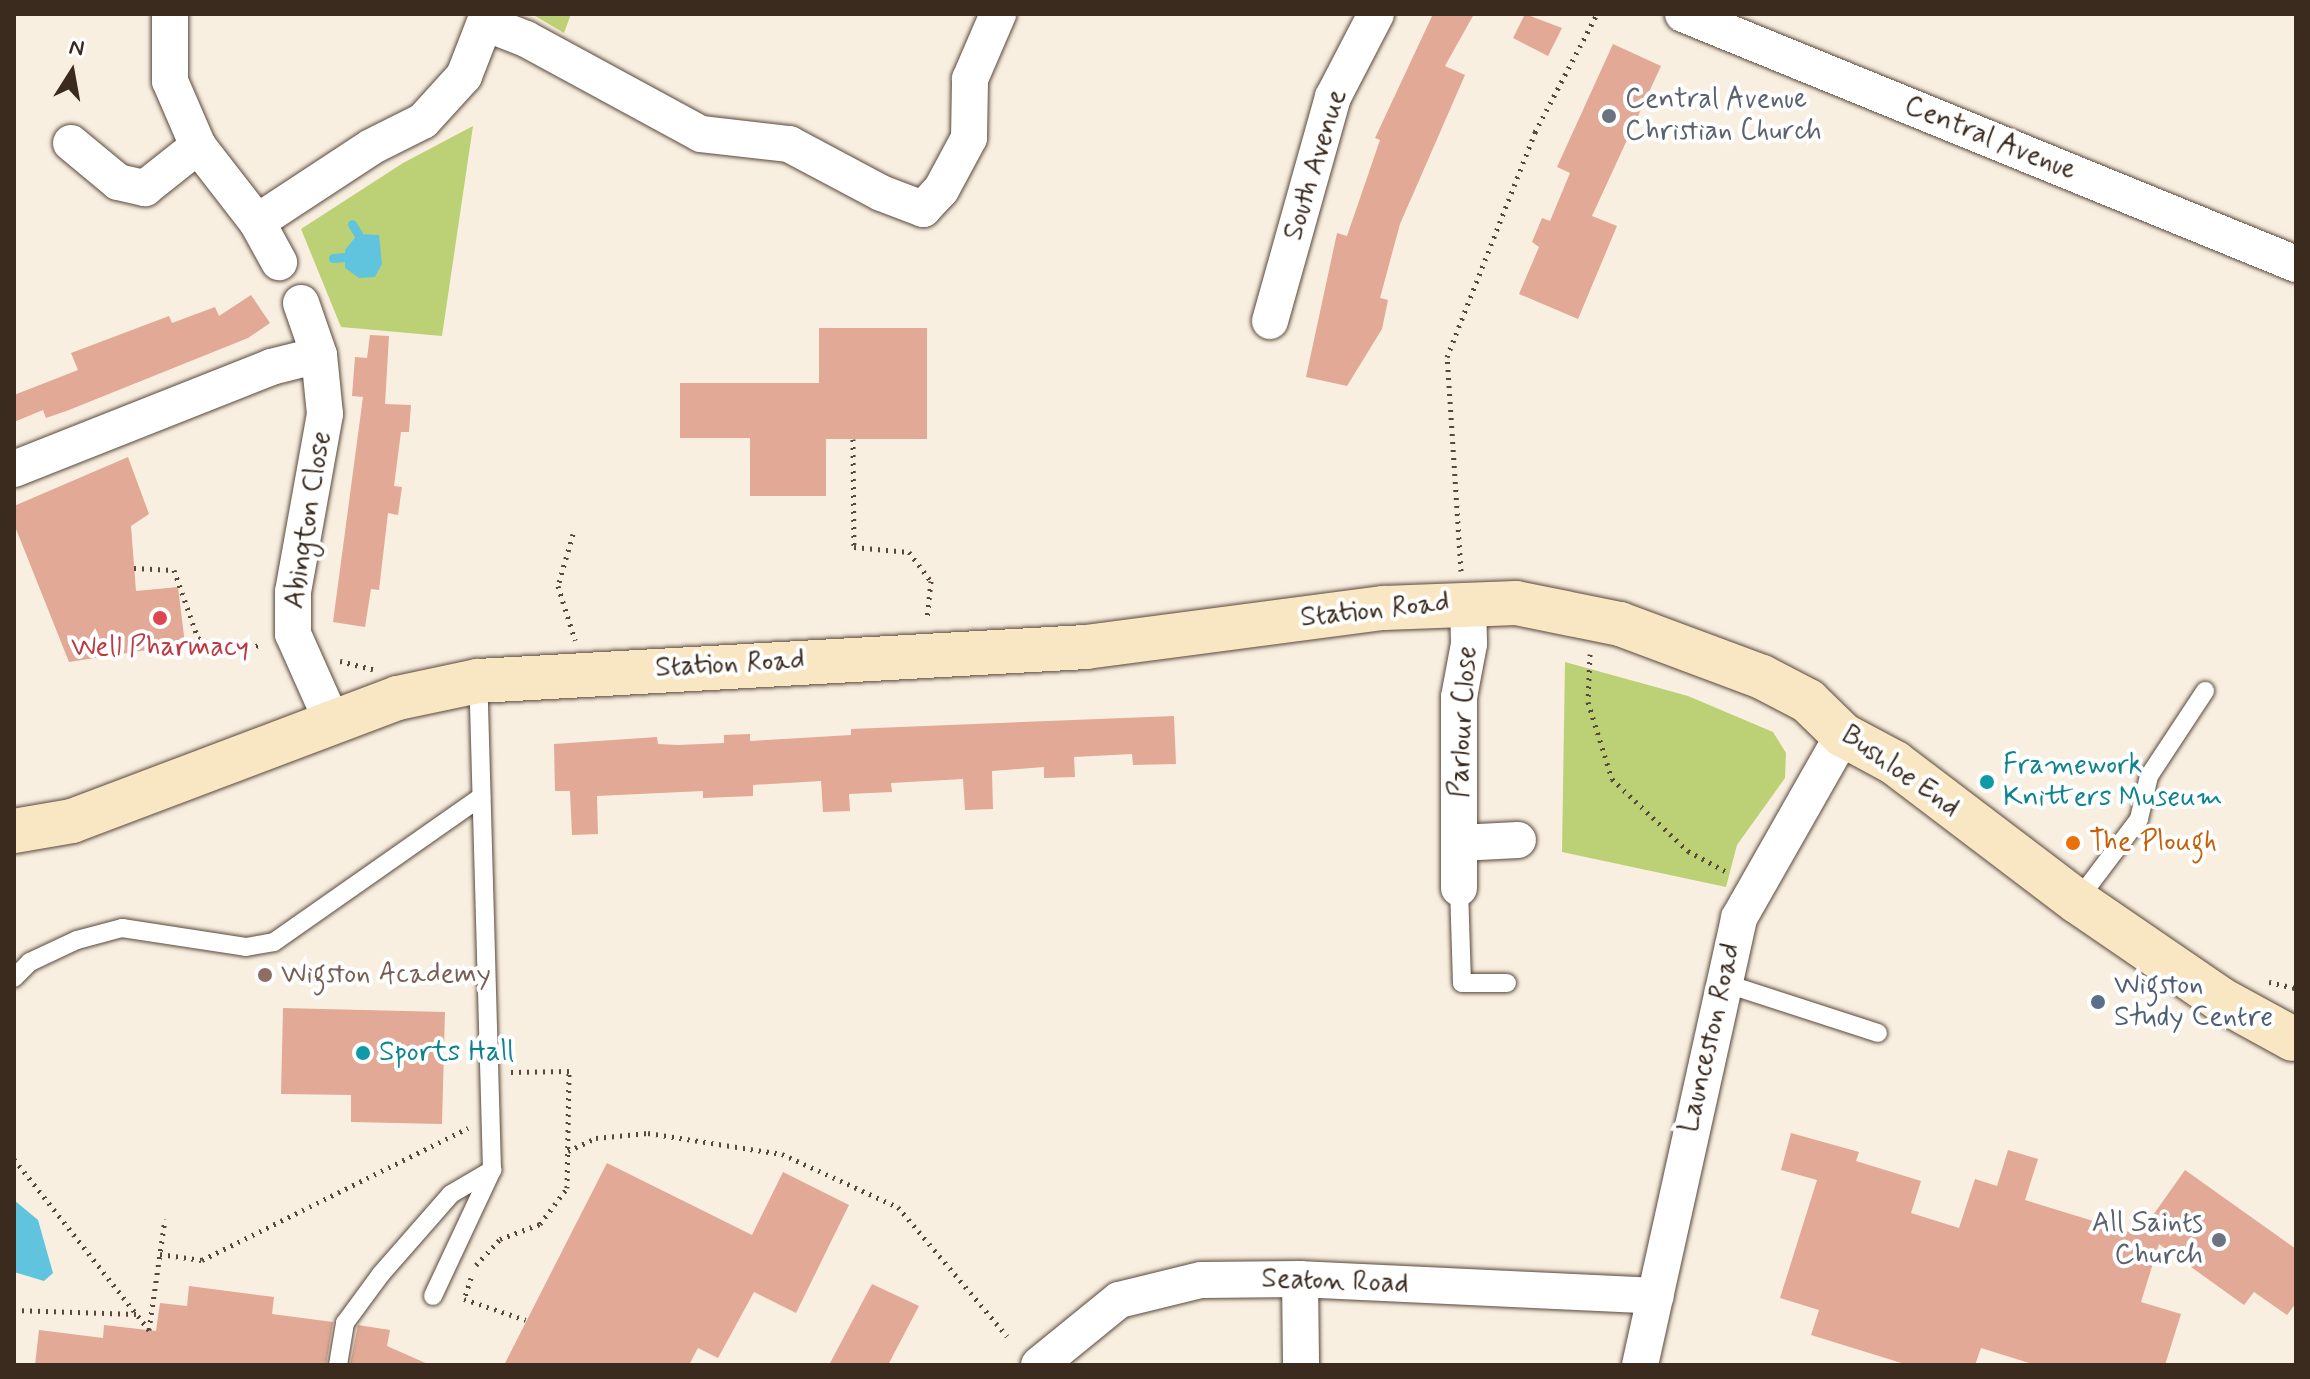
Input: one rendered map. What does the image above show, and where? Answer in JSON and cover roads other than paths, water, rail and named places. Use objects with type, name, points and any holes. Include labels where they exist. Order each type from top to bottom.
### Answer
[{"type":"main road","name":"Station Road","points":[[14,831],[72,821],[398,698],[478,681],[583,666],[1086,647],[1466,592]]},
{"type":"main road","name":"Bushloe End","points":[[1466,592],[1620,624],[1762,677],[1808,701],[1843,735],[1895,763],[2077,901],[2220,999],[2295,1040]]},
{"type":"street","points":[[170,14],[170,81],[198,146],[257,222],[279,262]]},
{"type":"street","points":[[257,222],[371,147],[423,121],[464,76],[487,18],[701,134],[789,144],[881,193],[923,209],[941,190],[969,138],[970,79],[998,14]]},
{"type":"street","name":"South Avenue","points":[[1270,321],[1333,97],[1376,14]]},
{"type":"street","name":"Central Avenue","points":[[1683,14],[2295,259]]},
{"type":"street","points":[[71,143],[118,182],[145,188],[198,146]]},
{"type":"street","name":"Abington Close","points":[[301,303],[319,355],[325,414],[293,592],[293,634],[333,724]]},
{"type":"street","points":[[14,469],[271,367],[319,355]]},
{"type":"street","name":"Parlour Close","points":[[1459,888],[1459,697],[1469,644],[1466,592]]},
{"type":"street","name":"Launceston Road","points":[[1640,1365],[1721,982],[1752,887],[1843,735]]},
{"type":"street","name":"Parlour Close","points":[[1459,843],[1518,840]]},
{"type":"street","points":[[1300,1279],[1301,1365]]},
{"type":"street","name":"Seaton Road","points":[[1039,1365],[1119,1300],[1201,1280],[1300,1279],[1656,1296]]},
{"type":"lane","points":[[433,1296],[492,1170],[478,681]]},
{"type":"lane","points":[[2077,901],[2139,819],[2149,776],[2205,691]]},
{"type":"lane","points":[[14,978],[30,962],[65,945],[122,928],[246,947],[274,942],[481,797]]},
{"type":"lane","points":[[1459,888],[1462,983],[1507,983]]},
{"type":"lane","points":[[1721,982],[1878,1033]]},
{"type":"lane","points":[[338,1365],[345,1323],[381,1274],[451,1194],[492,1170]]},
{"type":"water","points":[[358,234],[379,235],[382,264],[375,277],[359,278],[345,268],[345,250]]},
{"type":"water","points":[[14,1200],[38,1220],[53,1273],[44,1281],[14,1272]]},
{"type":"waterway","points":[[352,224],[358,234]]},
{"type":"waterway","points":[[333,258],[345,257]]},
{"type":"place","name":"Central Avenue Christian Church","points":[[1609,116]]},
{"type":"place","name":"Well Pharmacy","points":[[160,618]]},
{"type":"place","name":"Framework Knitters Museum","points":[[1987,782]]},
{"type":"place","name":"The Plough","points":[[2073,843]]},
{"type":"place","name":"Wigston Academy","points":[[265,975]]},
{"type":"place","name":"Wigston Study Centre","points":[[2098,1002]]},
{"type":"place","name":"Sports Hall","points":[[363,1053]]},
{"type":"place","name":"All Saints Church","points":[[2219,1240]]}]
